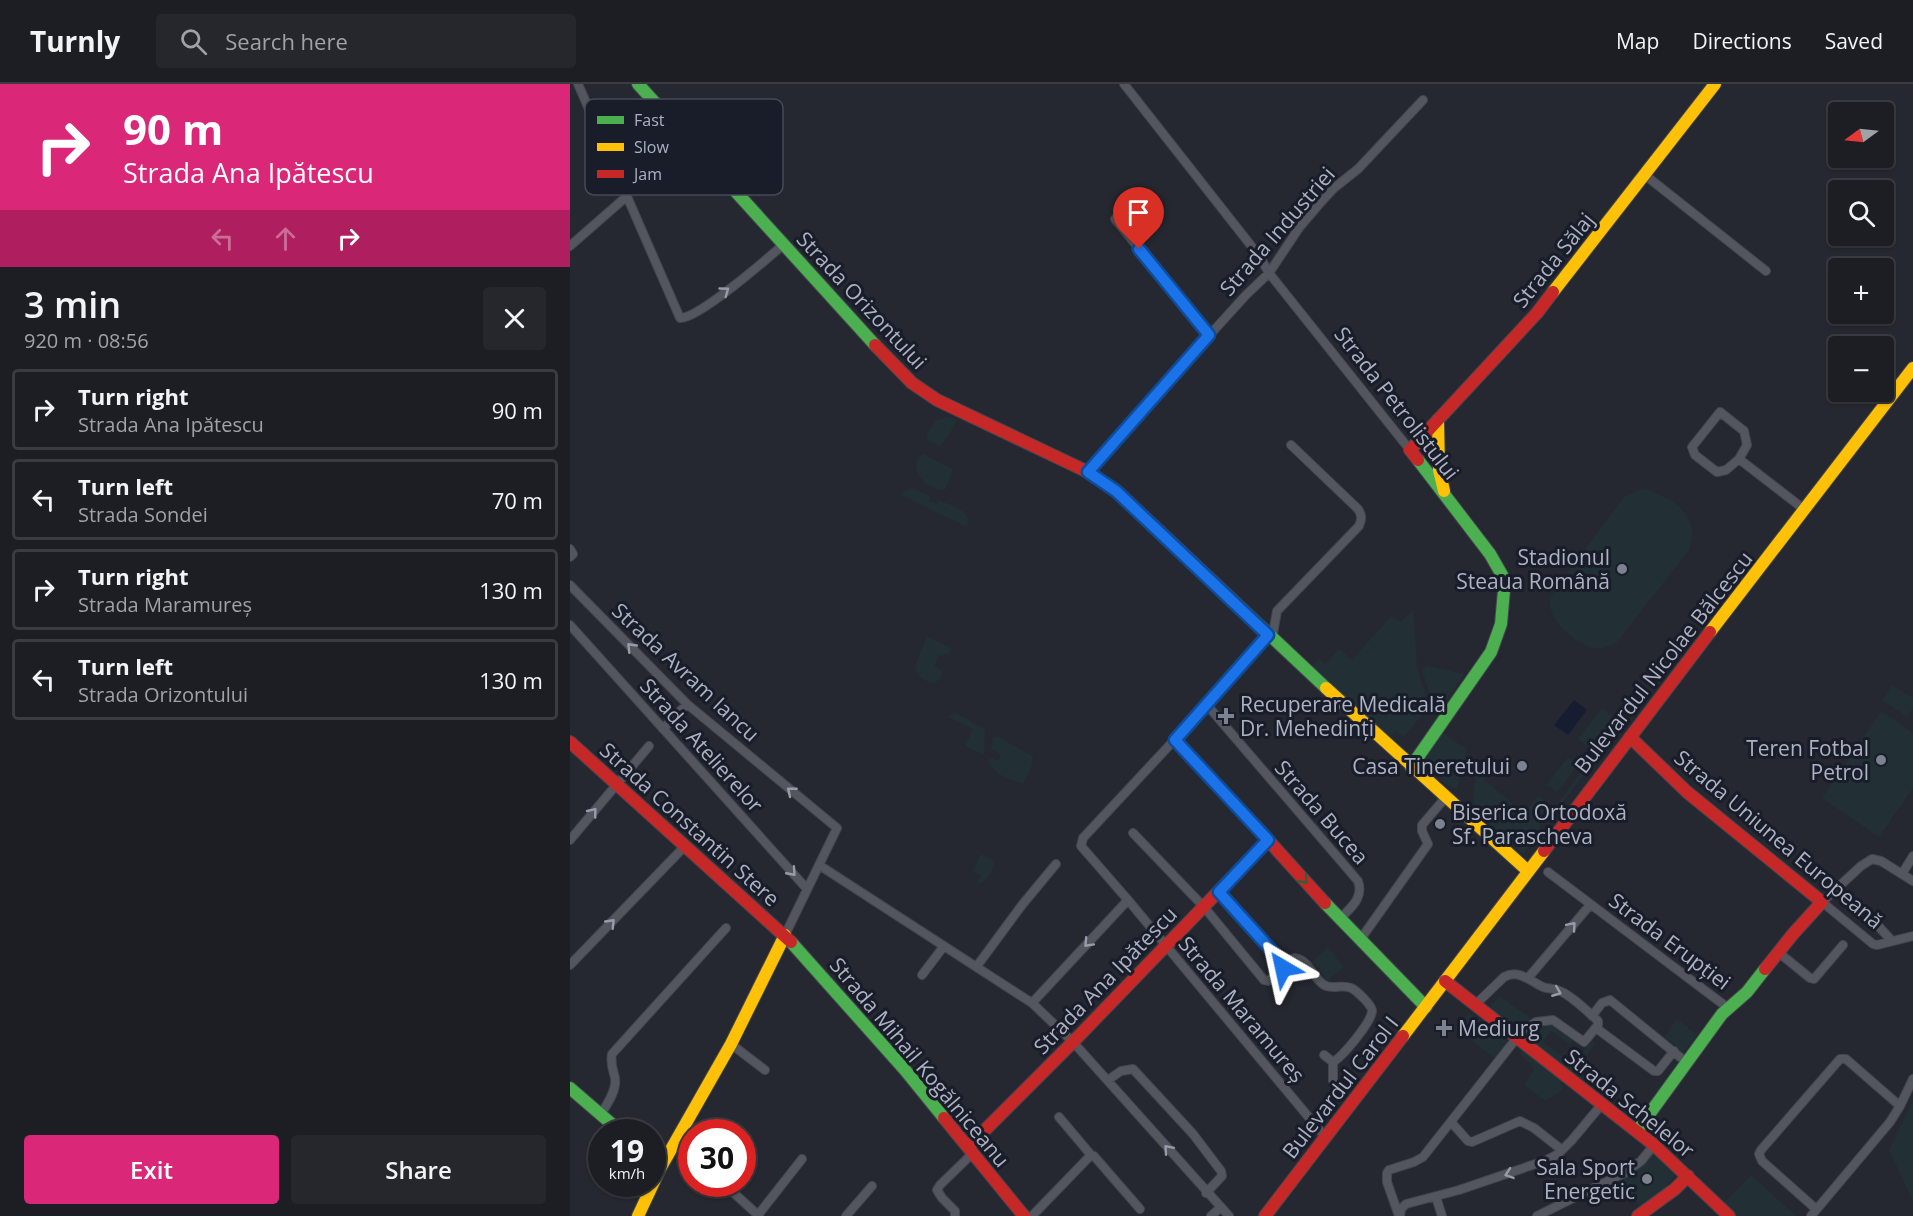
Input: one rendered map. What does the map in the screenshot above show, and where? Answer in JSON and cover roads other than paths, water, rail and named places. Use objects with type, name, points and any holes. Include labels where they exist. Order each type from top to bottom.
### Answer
[{"type":"street","points":[[578,84],[585,100]]},
{"type":"street","name":"Strada Orizontului","points":[[638,84],[652,99]]},
{"type":"street","name":"Strada Petrolistului","points":[[1124,84],[1260,257],[1269,273],[1445,495],[1498,568],[1504,583],[1503,608],[1499,631],[1491,652],[1411,767]]},
{"type":"street","name":"Strada Sălaj","points":[[1410,450],[1537,313],[1715,84]]},
{"type":"street","name":"Strada Industriei","points":[[1088,472],[1209,335],[1269,273],[1299,228],[1321,202],[1358,169],[1423,100]]},
{"type":"street","points":[[1645,175],[1766,271]]},
{"type":"street","points":[[1148,194],[1115,219],[1209,335]]},
{"type":"street","name":"Strada Orizontului","points":[[739,195],[868,338],[912,383],[937,400],[1088,472],[1116,491],[1270,637],[1528,871]]},
{"type":"street","points":[[570,246],[626,197],[680,318],[690,316],[749,274],[784,244]]},
{"type":"street","name":"Bulevardul Nicolae Bălcescu","points":[[1445,981],[1913,368]]},
{"type":"street","points":[[1720,412],[1744,431],[1747,445],[1739,459],[1726,470],[1717,472],[1695,455],[1692,447],[1720,412]]},
{"type":"street","points":[[1438,420],[1440,477],[1445,495]]},
{"type":"street","points":[[1270,637],[1278,611],[1359,526],[1362,516],[1358,509],[1292,445]]},
{"type":"street","points":[[1739,459],[1805,510]]},
{"type":"street","name":"Strada Avram Iancu","points":[[570,585],[687,704],[837,828],[819,865]]},
{"type":"street","name":"Strada Atelierelor","points":[[570,626],[807,889]]},
{"type":"street","name":"Strada Maramureș","points":[[1270,637],[1081,841],[1082,849],[1128,900],[1326,1138]]},
{"type":"street","points":[[663,729],[687,704]]},
{"type":"street","name":"Strada Bucea","points":[[1207,705],[1358,881],[1360,892],[1357,900],[1340,919]]},
{"type":"street","name":"Strada Uniunea Europeană","points":[[1630,737],[1687,792],[1873,944],[1913,936]]},
{"type":"street","points":[[1175,740],[1340,919],[1426,1007]]},
{"type":"street","name":"Strada Constantin Stere","points":[[570,742],[785,935]]},
{"type":"street","points":[[570,840],[649,746]]},
{"type":"street","points":[[1360,940],[1428,844],[1422,831],[1422,825],[1446,797]]},
{"type":"street","points":[[1133,833],[1204,907],[1264,980],[1268,981],[1281,971],[1283,964],[1294,958],[1302,960],[1325,985],[1330,988],[1346,986],[1353,988],[1371,1007],[1372,1013],[1351,1046],[1333,1062],[1333,1081],[1339,1087]]},
{"type":"street","name":"Strada Ana Ipătescu","points":[[970,1150],[1268,840]]},
{"type":"street","points":[[570,965],[686,845]]},
{"type":"street","points":[[1902,874],[1913,856]]},
{"type":"street","points":[[1822,902],[1868,861],[1876,859],[1913,881]]},
{"type":"street","points":[[977,966],[1056,864]]},
{"type":"street","points":[[666,1153],[677,1140],[731,1044],[819,865],[1032,1003],[1108,1080],[1228,1216]]},
{"type":"street","name":"Strada Erupției","points":[[1548,872],[1728,1008]]},
{"type":"street","points":[[1219,892],[1283,964]]},
{"type":"street","points":[[1032,1003],[1128,900]]},
{"type":"street","name":"Strada Erupției","points":[[1637,1131],[1728,1008],[1747,992],[1822,902]]},
{"type":"street","points":[[1857,903],[1892,941]]},
{"type":"street","name":"Strada Erupției","points":[[1528,978],[1590,905]]},
{"type":"street","points":[[600,1115],[615,1085],[615,1076],[610,1065],[612,1054],[726,928]]},
{"type":"street","name":"Strada Mihail Kogălniceanu","points":[[785,935],[901,1065],[1024,1216]]},
{"type":"street","points":[[1778,952],[1814,979],[1843,945]]},
{"type":"street","points":[[922,975],[944,946]]},
{"type":"street","points":[[1399,1216],[1387,1182],[1387,1173],[1389,1170],[1423,1157],[1517,1036],[1531,1025],[1553,1020],[1584,1042],[1596,1028],[1598,1021],[1559,990],[1546,988],[1518,974],[1504,977],[1476,1004]]},
{"type":"street","name":"Strada Schelelor","points":[[1445,981],[1654,1145],[1726,1215]]},
{"type":"street","name":"Bulevardul Carol I","points":[[1264,1216],[1326,1138],[1352,1097],[1445,981]]},
{"type":"street","points":[[1592,1016],[1602,1003],[1610,1000],[1686,1062]]},
{"type":"street","points":[[1596,1028],[1654,1071],[1658,1071],[1674,1051]]},
{"type":"street","points":[[731,1044],[765,1070]]},
{"type":"street","points":[[1324,1055],[1333,1062]]},
{"type":"street","points":[[1900,1106],[1846,1059],[1840,1059],[1759,1154],[1762,1161],[1813,1213],[1890,1122],[1900,1106],[1913,1079]]},
{"type":"street","points":[[1108,1080],[1121,1071],[1133,1069],[1193,1134],[1221,1171],[1222,1176],[1206,1193]]},
{"type":"street","points":[[570,1088],[605,1119]]},
{"type":"street","points":[[1399,1216],[1406,1204],[1436,1197],[1547,1160],[1562,1150],[1602,1104]]},
{"type":"street","points":[[1059,1117],[1140,1209]]},
{"type":"street","points":[[1451,1122],[1468,1141],[1472,1142],[1515,1122],[1524,1122],[1562,1150]]},
{"type":"street","points":[[1536,1216],[1634,1168],[1654,1145]]},
{"type":"street","points":[[955,1216],[955,1211],[938,1194],[938,1190],[970,1150]]},
{"type":"street","points":[[1032,1216],[1091,1155]]},
{"type":"street","points":[[738,1197],[758,1216],[802,1159]]},
{"type":"street","points":[[1638,1216],[1675,1189],[1688,1176]]},
{"type":"street","points":[[846,1216],[872,1186]]},
{"type":"street","points":[[638,1216],[645,1197]]},
{"type":"street","points":[[1436,1197],[1442,1216]]},
{"type":"street","points":[[1211,1216],[1220,1208]]},
{"type":"water","points":[[1574,700],[1587,710],[1568,735],[1554,725]]},
{"type":"tunnel","points":[[1339,1087],[1349,1094]]},
{"type":"place","name":"Stadionul Steaua Română","points":[[1622,569]]},
{"type":"place","name":"Recuperare Medicală Dr. Mehedinți","points":[[1226,716]]},
{"type":"place","name":"Teren Fotbal Petrol","points":[[1881,760]]},
{"type":"place","name":"Casa Tineretului","points":[[1522,766]]},
{"type":"place","name":"Biserica Ortodoxă Sf. Parascheva","points":[[1440,824]]},
{"type":"place","name":"Mediurg","points":[[1444,1028]]},
{"type":"place","name":"Sala Sport Energetic","points":[[1647,1179]]}]
